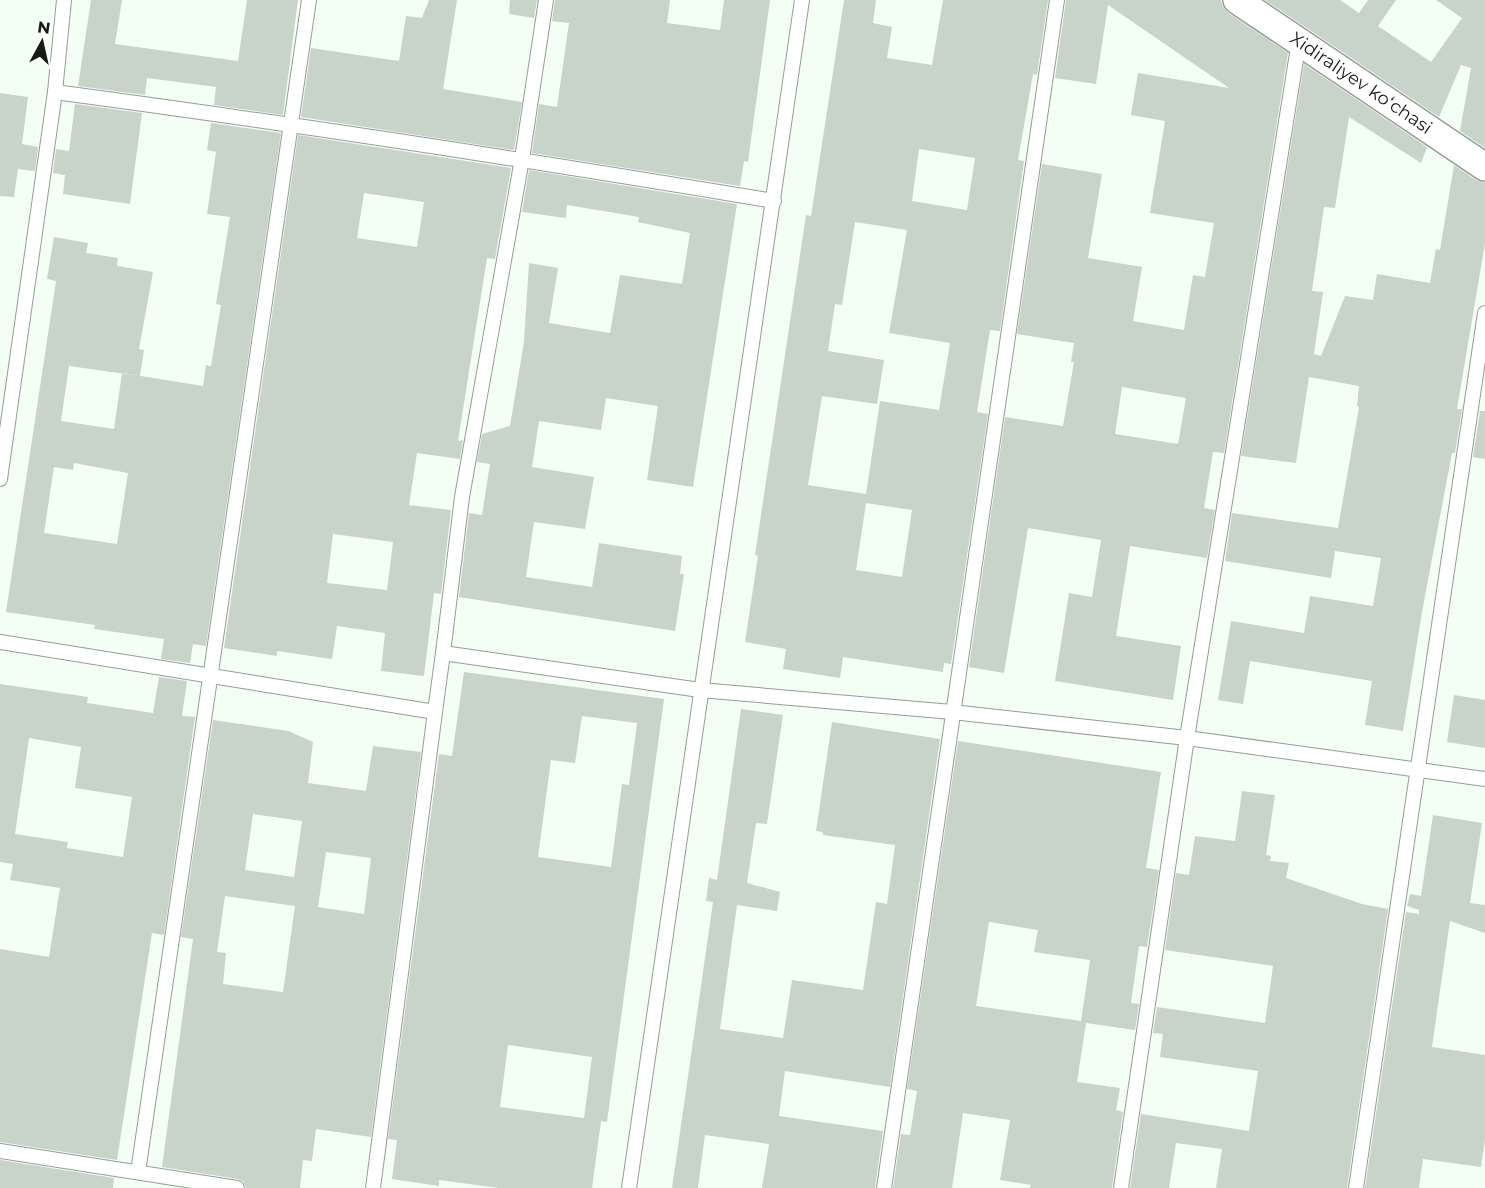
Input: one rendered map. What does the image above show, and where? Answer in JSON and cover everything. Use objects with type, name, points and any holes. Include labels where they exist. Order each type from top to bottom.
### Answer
[{"type":"street","name":"Xidiraliyev koʻchasi","points":[[1237,0],[1485,167]]},
{"type":"lane","points":[[0,479],[3,429],[55,92],[64,0]]},
{"type":"lane","points":[[138,1172],[309,0]]},
{"type":"lane","points":[[373,1188],[462,497],[522,159],[546,0]]},
{"type":"lane","points":[[628,1188],[802,0]]},
{"type":"lane","points":[[884,1188],[1057,0]]},
{"type":"lane","points":[[1121,1188],[1187,738],[1299,41]]},
{"type":"lane","points":[[55,92],[291,124],[522,159],[774,201]]},
{"type":"lane","points":[[1356,1188],[1485,313]]},
{"type":"lane","points":[[0,642],[435,712]]},
{"type":"lane","points":[[443,653],[700,690],[952,712],[1187,738],[1485,779]]},
{"type":"lane","points":[[0,1151],[237,1188]]},
{"type":"building","points":[[91,0],[122,0],[115,44],[238,61],[247,0],[298,0],[283,115],[214,105],[216,87],[147,78],[145,95],[78,86]]},
{"type":"building","points":[[429,0],[457,0],[443,89],[522,102],[514,150],[301,117],[311,48],[399,61],[406,16],[422,18]]},
{"type":"building","points":[[510,0],[537,0],[534,18],[509,14]]},
{"type":"building","points":[[555,0],[670,0],[667,23],[720,30],[724,0],[770,0],[748,162],[744,161],[740,186],[532,153],[539,104],[557,107],[569,23],[552,21]]},
{"type":"building","points":[[844,0],[876,0],[873,23],[892,27],[887,58],[932,65],[943,0],[1048,0],[1037,75],[1033,74],[1018,160],[1024,161],[1000,331],[990,330],[977,412],[988,414],[951,664],[944,663],[943,672],[843,657],[840,678],[783,669],[786,649],[745,642],[758,556],[755,555],[806,215],[811,216]],"holes":[[[919,149],[975,158],[967,210],[912,201]],[[855,222],[907,230],[889,333],[950,343],[939,410],[880,401],[866,494],[808,485],[822,396],[877,404],[884,360],[828,351],[835,304],[842,305]],[[866,503],[912,510],[902,577],[856,570]]]},
{"type":"building","points":[[1066,0],[1221,0],[1228,13],[1288,53],[1224,453],[1213,452],[1204,508],[1215,510],[1207,558],[1130,546],[1116,636],[1181,646],[1173,700],[1055,681],[1069,593],[1092,597],[1101,540],[1028,528],[1004,673],[969,667],[1005,417],[1063,426],[1074,362],[1071,362],[1074,343],[1017,334],[1042,164],[1102,174],[1088,258],[1142,267],[1133,321],[1184,330],[1193,275],[1205,277],[1214,223],[1150,213],[1165,121],[1131,115],[1138,73],[1229,88],[1108,5],[1096,84],[1055,78]],"holes":[[[1122,387],[1186,398],[1178,444],[1115,434]]]},
{"type":"building","points":[[1265,0],[1340,0],[1359,13],[1368,0],[1396,0],[1378,26],[1431,62],[1462,18],[1436,0],[1485,0],[1485,148],[1460,131],[1471,68],[1461,65],[1439,117]]},
{"type":"building","points":[[1304,64],[1427,147],[1421,163],[1349,117],[1335,208],[1324,207],[1312,291],[1323,292],[1314,354],[1321,356],[1345,296],[1373,300],[1377,274],[1430,283],[1436,249],[1440,250],[1454,165],[1476,180],[1485,183],[1485,243],[1457,409],[1462,409],[1422,612],[1403,731],[1365,725],[1372,681],[1250,661],[1243,704],[1218,700],[1231,621],[1304,633],[1310,596],[1373,606],[1381,558],[1335,551],[1331,578],[1225,561],[1232,513],[1338,528],[1359,407],[1357,406],[1359,386],[1309,377],[1296,463],[1241,456]]},
{"type":"building","points":[[0,93],[28,97],[22,144],[38,147],[35,171],[18,169],[14,197],[0,196]]},
{"type":"building","points":[[75,104],[142,113],[130,204],[63,194],[65,175],[53,173],[56,149],[69,151]]},
{"type":"building","points":[[211,123],[281,133],[206,646],[193,644],[190,663],[161,659],[164,639],[94,629],[95,625],[6,612],[56,281],[47,279],[54,237],[88,243],[86,253],[118,258],[117,266],[153,272],[139,349],[144,350],[140,376],[203,386],[206,365],[211,366],[221,305],[216,304],[230,217],[207,214],[216,152],[207,150]],"holes":[[[69,366],[122,373],[114,429],[61,421]],[[74,463],[128,473],[117,544],[44,533],[54,467],[73,470]]]},
{"type":"building","points":[[298,135],[511,168],[495,259],[487,258],[458,441],[463,440],[460,459],[417,453],[409,505],[451,510],[441,594],[434,593],[424,676],[381,671],[385,633],[337,626],[332,659],[277,651],[277,656],[224,648]],"holes":[[[364,193],[424,202],[417,247],[357,238]],[[333,534],[393,542],[387,590],[327,583]]]},
{"type":"building","points":[[529,170],[737,204],[693,487],[647,480],[658,406],[606,398],[601,430],[539,421],[532,467],[594,477],[585,529],[534,522],[526,577],[592,587],[599,543],[682,556],[680,574],[684,574],[675,631],[459,597],[469,513],[482,515],[490,464],[477,462],[482,434],[510,426],[524,342],[529,263],[558,268],[549,323],[610,333],[620,275],[682,284],[690,233],[638,222],[639,217],[567,205],[566,218],[522,212]]},
{"type":"building","points":[[1480,411],[1485,411],[1485,459],[1473,457]]},
{"type":"building","points":[[464,672],[664,699],[607,1122],[601,1121],[592,1188],[499,1188],[439,1180],[439,1186],[392,1179],[397,1140],[388,1139],[439,754],[452,756]],"holes":[[[582,716],[637,723],[629,785],[622,784],[611,867],[538,857],[551,760],[575,763]],[[508,1045],[592,1057],[584,1118],[500,1107]]]},
{"type":"building","points":[[159,677],[187,681],[182,716],[195,717],[164,935],[152,933],[117,1160],[0,1142],[0,949],[49,957],[60,888],[10,880],[13,864],[0,862],[0,684],[88,697],[87,703],[153,713]],"holes":[[[29,738],[81,747],[75,788],[132,797],[123,857],[67,848],[68,842],[15,834]]]},
{"type":"building","points":[[1454,695],[1485,700],[1485,748],[1447,742]]},
{"type":"building","points":[[741,709],[783,715],[767,824],[756,823],[747,883],[780,892],[777,911],[737,905],[720,1029],[783,1038],[792,980],[863,990],[876,902],[887,904],[895,845],[823,835],[823,832],[816,831],[832,722],[940,739],[890,1087],[785,1071],[779,1116],[883,1131],[875,1188],[762,1188],[769,1144],[705,1135],[698,1188],[672,1188],[713,902],[706,901],[709,878],[717,880]]},
{"type":"building","points":[[213,720],[288,731],[313,742],[308,783],[366,791],[373,746],[421,752],[371,1137],[316,1129],[312,1161],[303,1160],[300,1188],[246,1188],[243,1181],[238,1179],[162,1167],[193,939],[181,937]],"holes":[[[253,814],[302,821],[294,877],[245,870]],[[326,852],[371,858],[364,914],[318,907]],[[225,896],[295,906],[283,992],[223,984],[226,953],[217,952]]]},
{"type":"building","points":[[958,741],[1161,772],[1146,868],[1159,870],[1147,947],[1139,946],[1131,1003],[1139,1004],[1135,1030],[1086,1023],[1077,1082],[1120,1088],[1116,1110],[1123,1112],[1112,1188],[1030,1188],[1031,1185],[1000,1180],[1010,1120],[963,1113],[952,1188],[893,1188],[901,1134],[910,1135],[917,1091],[907,1089]],"holes":[[[989,922],[1038,930],[1034,952],[1090,960],[1081,1021],[976,1006]]]},
{"type":"building","points":[[1242,791],[1275,795],[1266,855],[1271,856],[1270,861],[1289,863],[1286,878],[1362,904],[1388,909],[1347,1188],[1216,1188],[1222,1149],[1176,1143],[1169,1188],[1130,1188],[1141,1114],[1249,1131],[1258,1071],[1160,1057],[1163,1034],[1153,1033],[1157,1007],[1265,1023],[1273,966],[1165,950],[1176,873],[1189,875],[1195,836],[1235,841]]},
{"type":"building","points":[[1433,815],[1482,823],[1470,903],[1485,905],[1485,933],[1450,921],[1432,1047],[1485,1055],[1485,1139],[1481,1167],[1423,1159],[1419,1188],[1365,1188],[1406,912],[1419,914],[1419,910],[1407,906],[1410,894],[1421,896]]},
{"type":"building","points":[[0,1160],[114,1178],[113,1188],[0,1188]]}]
